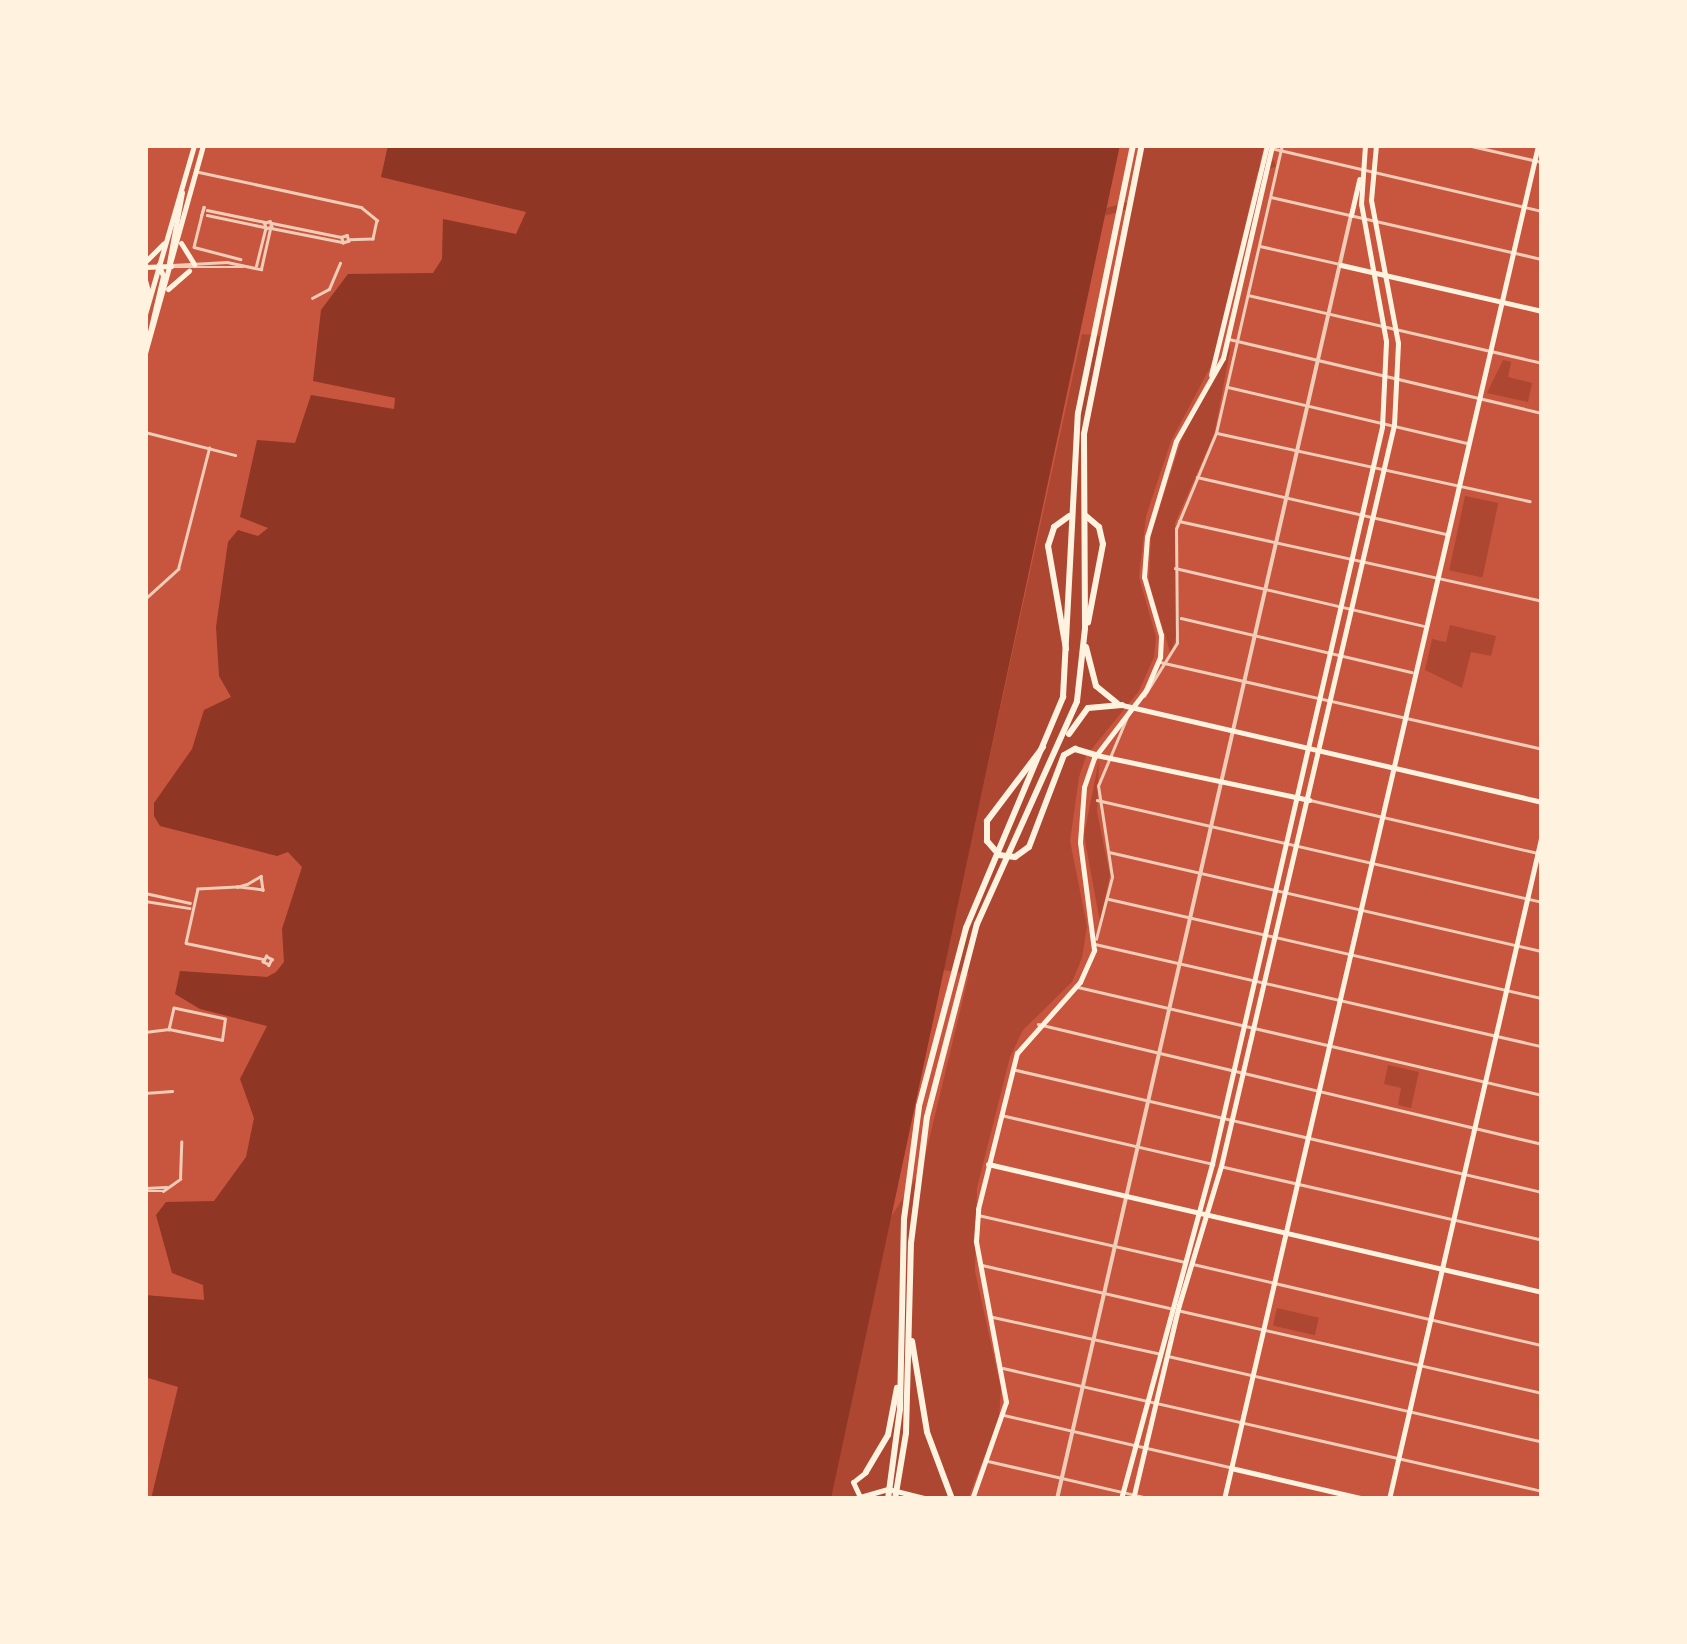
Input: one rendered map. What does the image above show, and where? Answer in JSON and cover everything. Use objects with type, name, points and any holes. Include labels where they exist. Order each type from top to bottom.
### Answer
[{"type":"highway","points":[[892,1493],[903,1233],[920,1106],[957,955],[1048,742],[1068,665],[1084,371],[1133,145]]},
{"type":"highway","points":[[1077,500],[1092,379],[1142,145]]},
{"type":"highway","points":[[1068,516],[1054,527],[1048,546],[1068,665]]},
{"type":"highway","points":[[1058,752],[1077,701],[1085,628],[1102,544],[1099,527],[1086,516]]},
{"type":"highway","points":[[1077,529],[1085,628]]},
{"type":"highway","points":[[1084,640],[1098,690],[1122,706]]},
{"type":"highway","points":[[1006,844],[1085,710],[1122,706]]},
{"type":"highway","points":[[1048,742],[988,821],[987,842],[999,855],[1015,857],[1029,847],[1064,755],[1075,749],[1096,754]]},
{"type":"highway","points":[[892,1493],[907,1422],[914,1207],[930,1099],[961,970],[997,864]]},
{"type":"highway","points":[[908,1319],[923,1416],[952,1499]]},
{"type":"highway","points":[[866,1472],[890,1430],[900,1366]]},
{"type":"main road","points":[[145,314],[194,145]]},
{"type":"main road","points":[[145,353],[199,172],[203,145]]},
{"type":"main road","points":[[1351,215],[1365,145]]},
{"type":"main road","points":[[1133,1497],[1178,1310],[1221,1166],[1394,426],[1396,330],[1374,220],[1371,172],[1376,145]]},
{"type":"main road","points":[[1224,1499],[1467,443],[1523,207],[1538,161],[1538,145]]},
{"type":"main road","points":[[972,1499],[1004,1415],[1002,1368],[981,1266],[977,1214],[1011,1069],[1038,1024],[1076,986],[1095,942],[1079,829],[1096,754],[1139,700],[1159,661],[1162,638],[1144,576],[1146,543],[1176,441],[1208,383],[1225,338],[1269,146]]},
{"type":"main road","points":[[1122,1496],[1168,1308],[1212,1164],[1382,423],[1387,376],[1384,327],[1362,218],[1360,172]]},
{"type":"main road","points":[[171,266],[182,192]]},
{"type":"main road","points":[[169,233],[146,262],[171,266]]},
{"type":"main road","points":[[180,236],[183,256],[194,264]]},
{"type":"main road","points":[[148,343],[163,276],[160,265]]},
{"type":"main road","points":[[1341,265],[1542,311]]},
{"type":"main road","points":[[162,301],[174,278],[189,271]]},
{"type":"main road","points":[[145,280],[150,298]]},
{"type":"main road","points":[[145,644],[145,652]]},
{"type":"main road","points":[[1122,706],[1542,802]]},
{"type":"main road","points":[[1096,754],[1309,800]]},
{"type":"main road","points":[[1389,1499],[1542,834]]},
{"type":"main road","points":[[988,1164],[1542,1292]]},
{"type":"main road","points":[[1231,1468],[1364,1499]]},
{"type":"main road","points":[[866,1472],[853,1482],[858,1496],[892,1493],[928,1499]]},
{"type":"street","points":[[1468,145],[1538,161]]},
{"type":"street","points":[[1269,146],[1360,172],[1542,211]]},
{"type":"street","points":[[1139,700],[1168,664],[1180,618],[1175,568],[1178,521],[1216,433],[1281,148]]},
{"type":"street","points":[[199,172],[357,206],[377,220],[370,242],[341,240],[205,213],[196,250],[240,259]]},
{"type":"street","points":[[1271,197],[1542,259]]},
{"type":"street","points":[[1057,1499],[1351,215]]},
{"type":"street","points":[[171,266],[261,269],[268,226]]},
{"type":"street","points":[[1260,246],[1341,265]]},
{"type":"street","points":[[312,298],[329,289],[340,263]]},
{"type":"street","points":[[171,266],[189,271],[244,267]]},
{"type":"street","points":[[1248,296],[1542,363]]},
{"type":"street","points":[[1225,338],[1542,413]]},
{"type":"street","points":[[1227,387],[1467,443]]},
{"type":"street","points":[[145,432],[235,455]]},
{"type":"street","points":[[1216,433],[1458,489],[1530,501]]},
{"type":"street","points":[[147,596],[178,569],[209,448]]},
{"type":"street","points":[[1197,477],[1448,535]]},
{"type":"street","points":[[1178,521],[1542,601]]},
{"type":"street","points":[[1175,568],[1426,627]]},
{"type":"street","points":[[1180,618],[1414,672]]},
{"type":"street","points":[[1159,661],[1542,749]]},
{"type":"street","points":[[1128,714],[1107,754],[1098,800],[1109,852],[1108,899],[1095,942],[1542,1046]]},
{"type":"street","points":[[1098,800],[1542,902]]},
{"type":"street","points":[[1309,800],[1540,854]]},
{"type":"street","points":[[1109,852],[1542,950]]},
{"type":"street","points":[[237,887],[262,876],[266,879],[260,891],[204,884],[191,906],[187,946],[263,959]]},
{"type":"street","points":[[145,893],[191,906]]},
{"type":"street","points":[[1108,899],[1542,998]]},
{"type":"street","points":[[145,901],[191,906]]},
{"type":"street","points":[[1076,986],[1542,1096]]},
{"type":"street","points":[[145,1032],[169,1030],[222,1040],[225,1019],[174,1008],[169,1030]]},
{"type":"street","points":[[1038,1024],[1542,1144]]},
{"type":"street","points":[[1011,1069],[1542,1192]]},
{"type":"street","points":[[145,1093],[172,1091]]},
{"type":"street","points":[[1000,1115],[1542,1240]]},
{"type":"street","points":[[145,1190],[168,1188],[182,1174],[181,1142]]},
{"type":"street","points":[[977,1214],[1542,1344]]},
{"type":"street","points":[[981,1266],[1542,1394]]},
{"type":"street","points":[[991,1317],[1542,1442]]},
{"type":"street","points":[[1002,1368],[1542,1491]]},
{"type":"street","points":[[145,1403],[145,1420]]},
{"type":"street","points":[[1004,1415],[1231,1468]]},
{"type":"street","points":[[988,1461],[1122,1496],[1152,1499]]},
{"type":"shaded area","points":[[388,145],[1120,145],[831,1499],[151,1499],[178,1387],[145,1377],[145,1295],[204,1300],[203,1285],[172,1273],[156,1215],[166,1202],[214,1201],[246,1157],[254,1118],[240,1079],[267,1026],[200,1009],[175,994],[180,971],[267,977],[276,972],[284,962],[282,929],[302,867],[288,852],[277,856],[160,826],[154,816],[154,803],[192,749],[204,710],[231,697],[219,676],[216,627],[228,542],[238,530],[258,536],[268,528],[240,517],[257,440],[295,443],[311,395],[394,409],[395,398],[313,381],[321,310],[348,274],[433,273],[442,259],[443,219],[516,234],[526,212],[381,177]]},
{"type":"shaded area","points":[[1142,145],[1264,145],[1213,362],[1171,441],[1146,516],[1139,577],[1156,637],[1154,657],[1139,691],[1086,756],[1079,777],[1070,841],[1087,926],[1082,958],[1072,982],[1023,1030],[1010,1057],[977,1188],[975,1271],[1001,1389],[999,1418],[968,1499],[831,1499],[889,1220],[922,1169],[969,974],[943,970],[1082,334],[1100,336]]},
{"type":"shaded area","points":[[1274,160],[1276,167],[1106,216],[1104,209]]},
{"type":"shaded area","points":[[1231,346],[1214,435],[1175,523],[1179,624],[1171,655],[1149,583],[1151,535],[1182,438]]},
{"type":"shaded area","points":[[1503,360],[1511,362],[1508,377],[1532,383],[1528,402],[1487,393]]},
{"type":"shaded area","points":[[1465,496],[1498,503],[1482,577],[1449,570]]},
{"type":"shaded area","points":[[1450,625],[1496,636],[1491,656],[1471,652],[1462,688],[1425,670],[1432,639],[1446,642]]},
{"type":"shaded area","points":[[1099,760],[1097,812],[1110,875],[1100,922],[1084,835]]},
{"type":"shaded area","points":[[1388,1065],[1419,1072],[1411,1108],[1398,1105],[1401,1088],[1384,1084]]},
{"type":"shaded area","points":[[1277,1308],[1319,1318],[1315,1335],[1273,1326]]}]
